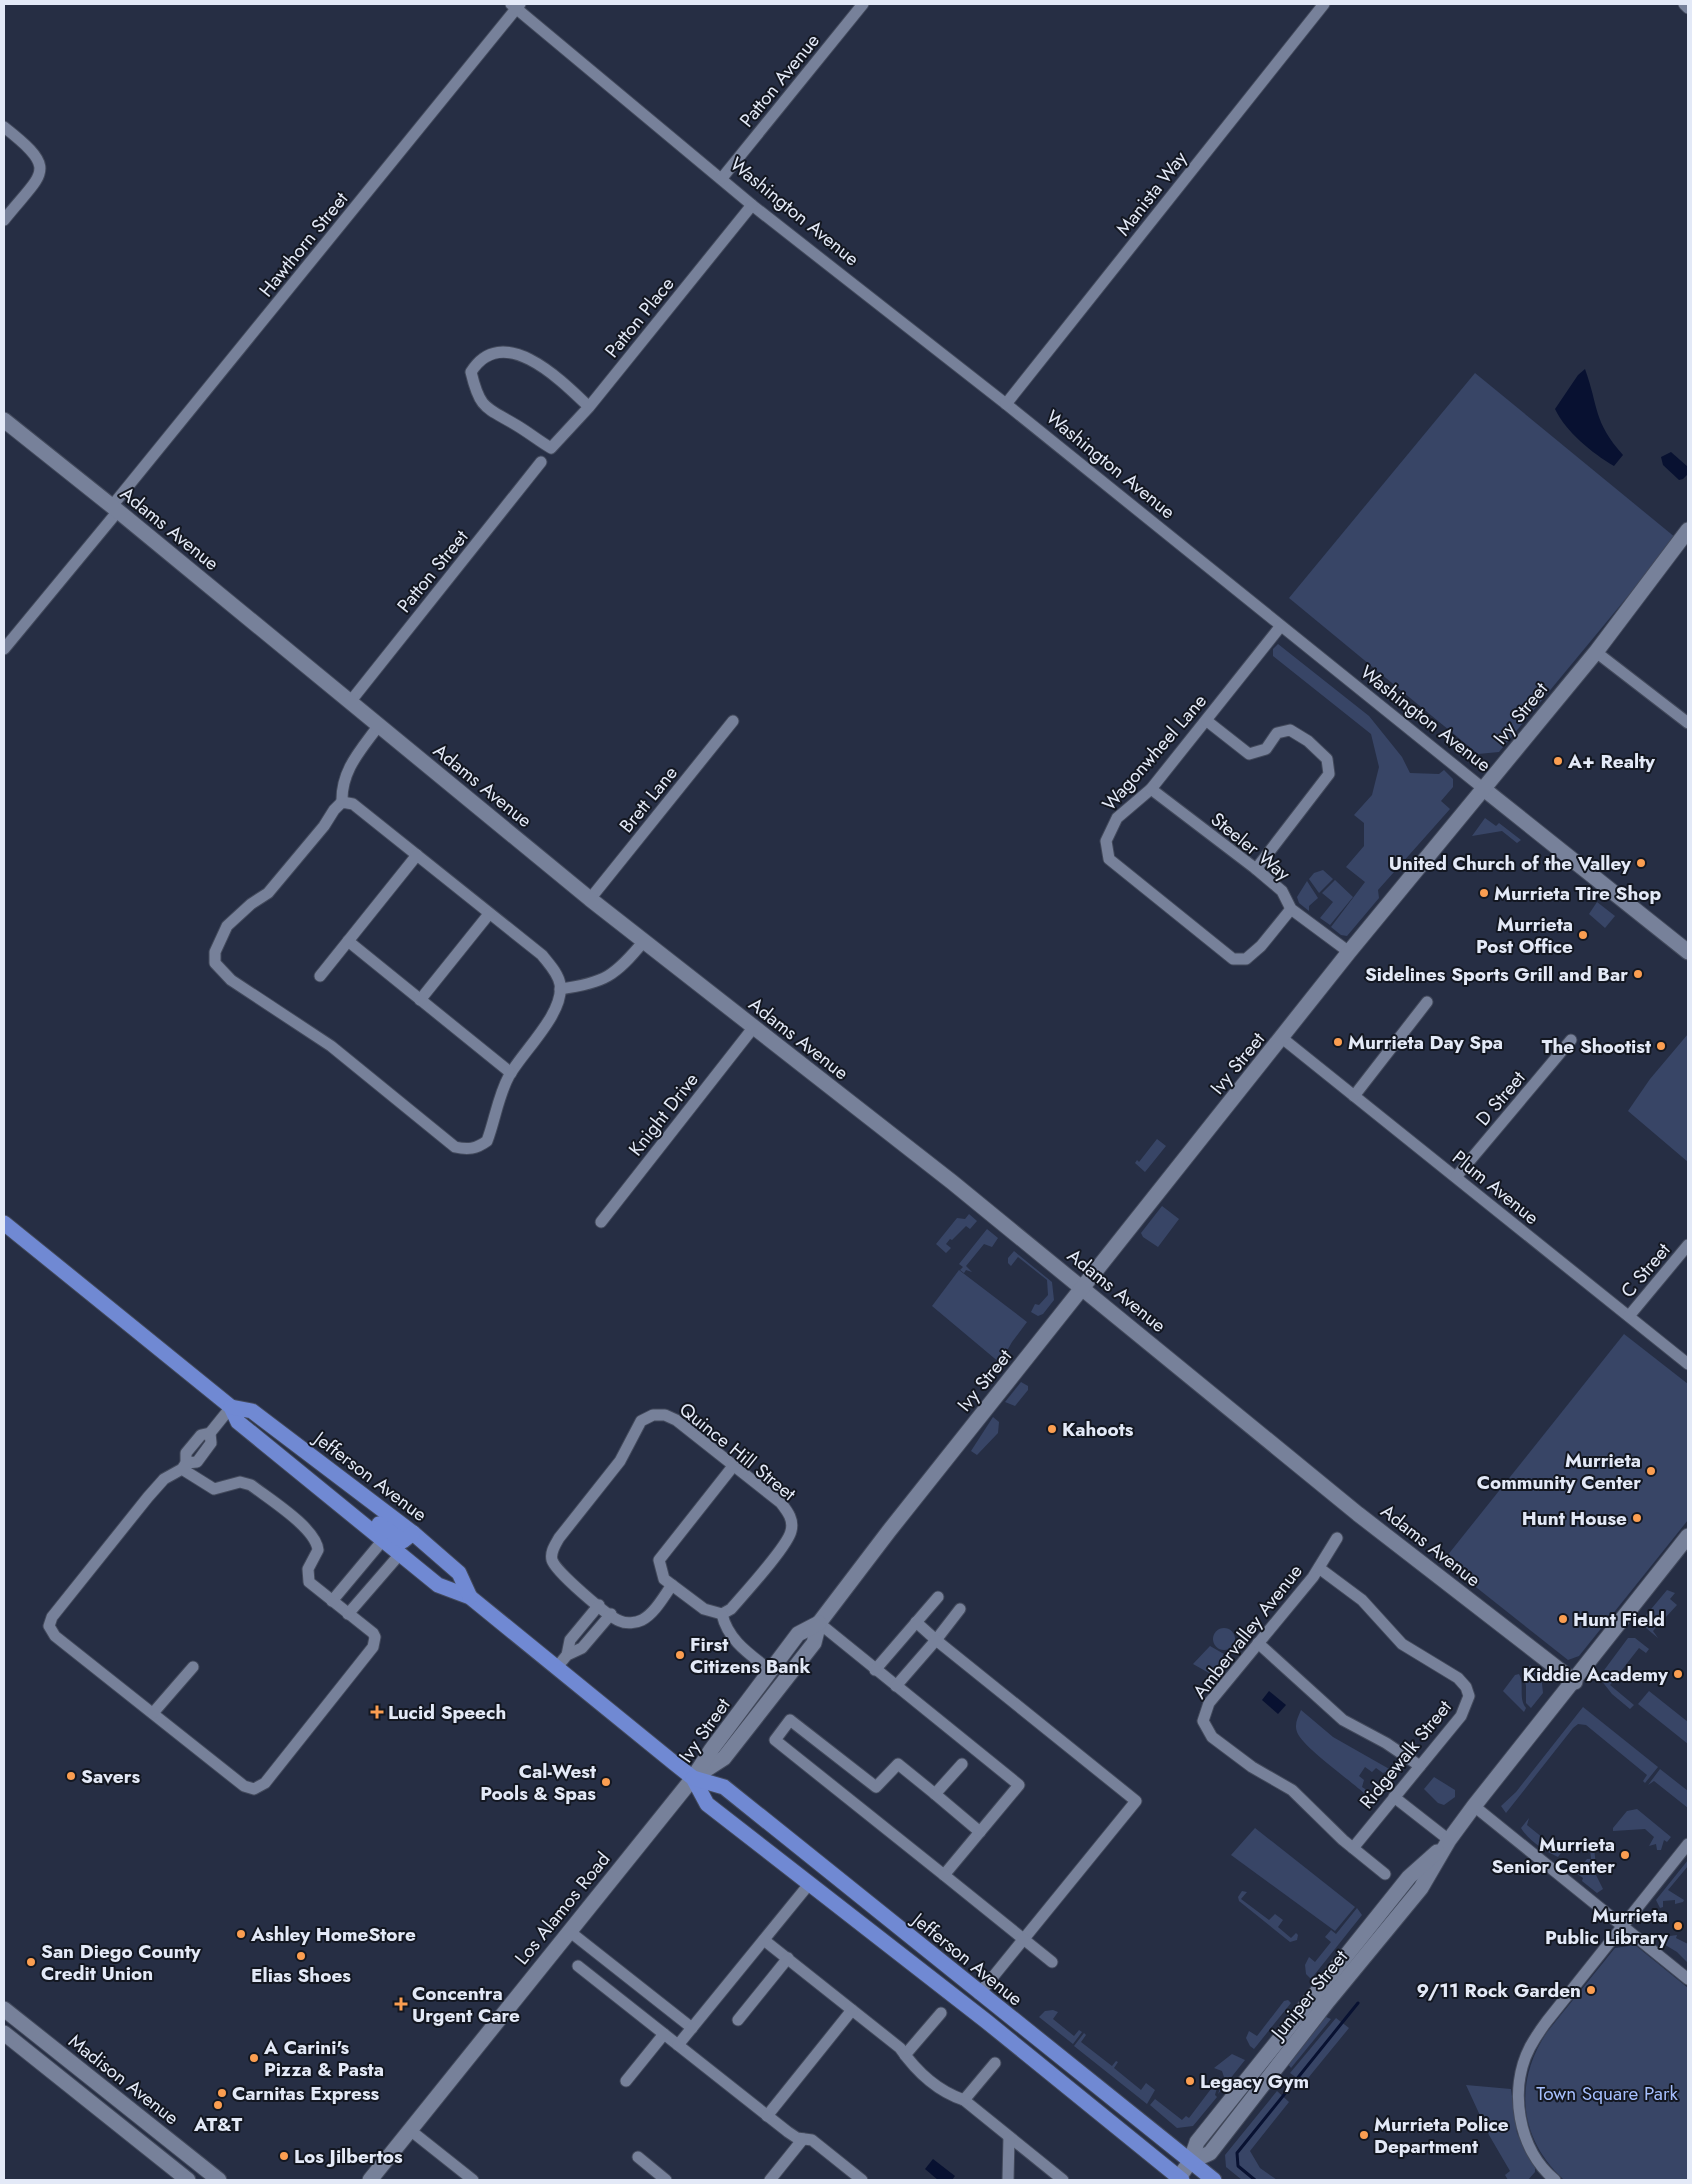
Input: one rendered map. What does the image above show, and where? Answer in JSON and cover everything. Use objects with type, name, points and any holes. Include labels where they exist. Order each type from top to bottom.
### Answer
[{"type":"main road","name":"Jefferson Avenue","points":[[4,1223],[231,1407],[238,1422],[438,1585],[470,1597],[693,1778],[707,1804],[986,2021],[1179,2179]]},
{"type":"main road","name":"Jefferson Avenue","points":[[231,1407],[252,1411],[413,1533],[459,1573],[470,1597]]},
{"type":"main road","points":[[346,1510],[368,1516],[402,1541],[413,1533]]},
{"type":"main road","name":"Jefferson Avenue","points":[[693,1778],[724,1787],[979,1994],[1214,2180]]},
{"type":"main road","points":[[986,2021],[995,2020],[1016,2033],[1024,2030]]},
{"type":"street","name":"Patton Avenue","points":[[722,178],[863,4]]},
{"type":"street","name":"Manista Way","points":[[1006,404],[1324,4]]},
{"type":"street","points":[[1684,4],[1688,8]]},
{"type":"street","name":"Washington Avenue","points":[[516,5],[752,205],[1006,404],[1280,627],[1688,952]]},
{"type":"street","name":"Hawthorn Street","points":[[4,649],[516,5]]},
{"type":"street","points":[[4,127],[26,144],[37,156],[40,165],[40,174],[36,182],[4,220]]},
{"type":"street","name":"Patton Place","points":[[589,407],[556,375],[533,360],[501,352],[476,363],[470,372],[475,391],[490,412],[518,425],[526,433],[551,448],[589,407],[752,205]]},
{"type":"street","name":"Adams Avenue","points":[[4,420],[115,508],[590,899],[952,1182],[1358,1514],[1575,1682]]},
{"type":"street","name":"Patton Street","points":[[350,702],[542,462]]},
{"type":"street","name":"Ivy Street","points":[[693,1778],[711,1750],[798,1634],[818,1623],[1349,952],[1485,790],[1596,652],[1688,530]]},
{"type":"street","name":"Wagonwheel Lane","points":[[1280,627],[1151,789],[1117,818],[1106,841],[1109,859],[1233,959],[1246,960],[1261,946],[1291,909]]},
{"type":"street","points":[[1596,652],[1688,723]]},
{"type":"street","name":"Brett Lane","points":[[590,899],[732,721]]},
{"type":"street","points":[[1207,721],[1249,754],[1266,749],[1277,733],[1290,730],[1308,741],[1328,758],[1329,774],[1256,869]]},
{"type":"street","points":[[342,802],[353,804],[542,955],[553,968],[560,989],[553,1012],[511,1072],[499,1099],[494,1123],[486,1141],[478,1148],[466,1150],[455,1147],[331,1046],[231,980],[215,963],[215,952],[227,926],[251,904],[268,893],[342,802],[342,782],[351,763],[379,725]]},
{"type":"street","name":"Steeler Way","points":[[1151,789],[1256,869],[1282,891],[1291,909],[1349,952]]},
{"type":"street","points":[[320,976],[417,855]]},
{"type":"street","points":[[420,1000],[489,914]]},
{"type":"street","points":[[348,941],[511,1072]]},
{"type":"street","points":[[560,989],[589,984],[608,977],[624,964],[644,941]]},
{"type":"street","points":[[1354,1096],[1427,1002]]},
{"type":"street","name":"Knight Drive","points":[[601,1222],[753,1028]]},
{"type":"street","name":"Plum Avenue","points":[[1282,1038],[1688,1364]]},
{"type":"street","name":"D Street","points":[[1456,1178],[1571,1040]]},
{"type":"street","name":"C Street","points":[[1629,1316],[1688,1245]]},
{"type":"street","points":[[184,1466],[214,1489],[240,1482],[251,1485],[305,1528],[315,1537],[318,1550],[308,1569],[309,1582],[373,1632],[375,1637],[373,1647],[259,1787],[249,1788],[244,1786],[56,1636],[49,1626],[52,1617],[148,1497],[164,1480],[184,1466],[186,1453],[201,1435],[210,1433],[231,1407]]},
{"type":"street","name":"Quince Hill Street","points":[[599,1605],[566,1579],[558,1570],[552,1559],[553,1548],[620,1461],[641,1421],[653,1414],[676,1420],[781,1503],[791,1518],[792,1530],[788,1539],[731,1609],[722,1614]]},
{"type":"street","points":[[734,1465],[666,1549],[659,1560],[660,1569],[664,1578],[704,1610],[722,1614],[733,1639],[771,1671]]},
{"type":"street","name":"Juniper Street","points":[[1179,2179],[1190,2162],[1197,2142],[1403,1885],[1449,1840],[1688,1536]]},
{"type":"street","name":"Ambervalley Avenue","points":[[1338,1538],[1319,1568],[1209,1703],[1203,1721],[1206,1730],[1252,1767],[1292,1790],[1331,1829],[1385,1874]]},
{"type":"street","points":[[332,1601],[383,1540]]},
{"type":"street","points":[[348,1614],[400,1554]]},
{"type":"street","name":"Ridgewalk Street","points":[[1319,1568],[1362,1600],[1402,1644],[1446,1669],[1466,1687],[1469,1696],[1460,1716],[1353,1848]]},
{"type":"street","points":[[351,1580],[366,1592]]},
{"type":"street","points":[[567,1655],[570,1640],[599,1605],[620,1621],[632,1623],[643,1620],[672,1585]]},
{"type":"street","points":[[875,1670],[938,1597]]},
{"type":"street","points":[[896,1686],[960,1609]]},
{"type":"street","points":[[557,1667],[567,1655],[582,1648],[611,1614]]},
{"type":"street","points":[[916,1622],[1136,1801],[979,1994]]},
{"type":"street","points":[[818,1623],[1019,1785],[944,1875]]},
{"type":"street","name":"Ivy Street","points":[[693,1778],[724,1758],[814,1643],[818,1623]]},
{"type":"street","points":[[1258,1643],[1343,1720],[1386,1743],[1420,1766]]},
{"type":"street","points":[[153,1714],[193,1667]]},
{"type":"street","points":[[980,1832],[898,1764],[876,1787],[790,1720],[775,1740],[1052,1962]]},
{"type":"street","points":[[935,1794],[962,1764]]},
{"type":"street","name":"Los Alamos Road","points":[[370,2180],[693,1778]]},
{"type":"street","points":[[1394,1797],[1449,1840]]},
{"type":"street","points":[[1474,1806],[1688,1979]]},
{"type":"street","points":[[1555,2180],[1542,2167],[1530,2147],[1524,2130],[1518,2096],[1520,2074],[1530,2047],[1547,2021],[1688,1844]]},
{"type":"street","points":[[678,2045],[810,1883]]},
{"type":"street","points":[[569,1932],[692,2028]]},
{"type":"street","points":[[764,1940],[900,2048],[914,2067],[949,2095],[964,2100],[1064,2180]]},
{"type":"street","points":[[589,1974],[602,1957]]},
{"type":"street","points":[[738,2020],[788,1958]]},
{"type":"street","points":[[578,1966],[796,2138],[812,2140],[862,2180]]},
{"type":"street","name":"Madison Avenue","points":[[4,2009],[218,2180]]},
{"type":"street","points":[[767,2116],[852,2010]]},
{"type":"street","points":[[905,2055],[941,2013]]},
{"type":"street","name":"Madison Avenue","points":[[4,2033],[188,2180]]},
{"type":"street","points":[[626,2082],[664,2034]]},
{"type":"street","points":[[964,2100],[995,2063]]},
{"type":"street","points":[[410,2130],[473,2180]]},
{"type":"street","points":[[1008,2180],[1009,2136]]},
{"type":"street","points":[[770,2180],[803,2139]]},
{"type":"street","points":[[638,2157],[666,2180]]},
{"type":"green space","points":[[1475,373],[1676,538],[1499,752],[1478,754],[1289,598]]},
{"type":"green space","points":[[1278,644],[1369,716],[1402,757],[1410,773],[1439,774],[1444,770],[1453,779],[1453,787],[1441,801],[1450,809],[1378,890],[1379,898],[1347,936],[1341,935],[1331,927],[1365,882],[1346,867],[1364,846],[1364,823],[1354,815],[1372,795],[1379,767],[1371,734],[1273,656],[1273,649]]},
{"type":"green space","points":[[1485,818],[1496,826],[1499,823],[1521,840],[1517,843],[1502,831],[1472,836]]},
{"type":"green space","points":[[1323,870],[1333,879],[1319,893],[1309,879],[1314,873]]},
{"type":"green space","points":[[1335,880],[1353,897],[1330,925],[1320,918],[1333,902],[1322,893]]},
{"type":"green space","points":[[1307,881],[1318,898],[1309,906],[1309,911],[1299,903],[1297,897]]},
{"type":"green space","points":[[1597,902],[1615,916],[1605,928],[1589,914]]},
{"type":"green space","points":[[1688,1034],[1688,1162],[1628,1111],[1650,1079]]},
{"type":"green space","points":[[1157,1139],[1166,1146],[1145,1172],[1135,1163],[1137,1160],[1139,1162]]},
{"type":"green space","points":[[1162,1206],[1179,1219],[1158,1247],[1143,1237],[1141,1233]]},
{"type":"green space","points":[[969,1214],[977,1221],[970,1229],[966,1226],[952,1240],[950,1239],[946,1244],[951,1248],[946,1253],[936,1244],[957,1218],[965,1219]]},
{"type":"green space","points":[[987,1229],[998,1238],[992,1247],[984,1244],[966,1266],[972,1272],[966,1270],[964,1273],[960,1270],[963,1267],[959,1264]]},
{"type":"green space","points":[[1014,1251],[1052,1282],[1054,1300],[1043,1314],[1038,1316],[1031,1312],[1035,1304],[1039,1305],[1048,1295],[1047,1280],[1018,1257],[1011,1266],[1008,1263],[1008,1258]]},
{"type":"green space","points":[[959,1270],[1027,1322],[1012,1342],[1000,1363],[932,1306]]},
{"type":"green space","points":[[1624,1334],[1688,1384],[1688,1520],[1579,1656],[1568,1660],[1443,1561]]},
{"type":"green space","points":[[1021,1382],[1028,1386],[1028,1390],[1015,1406],[1005,1402]]},
{"type":"green space","points":[[993,1417],[999,1422],[998,1433],[977,1455],[971,1451]]},
{"type":"green space","points":[[1667,1590],[1675,1593],[1670,1599],[1677,1605],[1653,1631],[1658,1638],[1646,1628],[1642,1620]]},
{"type":"green space","points":[[1220,1628],[1228,1628],[1235,1635],[1235,1643],[1228,1650],[1220,1650],[1213,1643],[1213,1635]]},
{"type":"green space","points":[[1628,1638],[1635,1638],[1649,1649],[1646,1653],[1639,1648],[1610,1685],[1634,1705],[1630,1709],[1612,1694],[1601,1680],[1602,1673]]},
{"type":"green space","points":[[1210,1646],[1224,1654],[1214,1672],[1209,1673],[1193,1664]]},
{"type":"green space","points":[[1530,1665],[1541,1674],[1543,1693],[1531,1708],[1526,1703],[1524,1676]]},
{"type":"green space","points":[[1519,1674],[1522,1682],[1522,1700],[1526,1708],[1524,1712],[1503,1691],[1515,1675]]},
{"type":"green space","points":[[1649,1691],[1688,1722],[1688,1744],[1638,1704]]},
{"type":"green space","points":[[1583,1707],[1658,1767],[1645,1783],[1643,1781],[1647,1775],[1586,1725],[1578,1724],[1506,1813],[1501,1806],[1516,1792]]},
{"type":"green space","points":[[1301,1710],[1333,1737],[1391,1770],[1383,1773],[1376,1768],[1372,1772],[1365,1767],[1359,1776],[1364,1780],[1362,1787],[1368,1791],[1367,1796],[1301,1739],[1296,1726]]},
{"type":"green space","points":[[1660,1769],[1688,1791],[1688,1808],[1654,1781],[1648,1785]]},
{"type":"green space","points":[[1434,1777],[1455,1790],[1455,1797],[1444,1805],[1438,1803],[1424,1789]]},
{"type":"green space","points":[[1637,1809],[1671,1837],[1667,1842],[1664,1840],[1661,1850],[1657,1850],[1656,1844],[1649,1846],[1654,1837],[1645,1829],[1613,1831],[1613,1828],[1627,1811]]},
{"type":"green space","points":[[1529,1818],[1527,1825],[1559,1851],[1566,1846],[1558,1857],[1538,1845],[1524,1833],[1521,1828]]},
{"type":"green space","points":[[1255,1828],[1355,1907],[1335,1931],[1231,1855]]},
{"type":"green space","points":[[1596,1845],[1597,1847],[1594,1849],[1597,1872],[1595,1873],[1603,1889],[1597,1893],[1582,1881],[1583,1878],[1576,1873],[1587,1859],[1591,1859],[1590,1848]]},
{"type":"green space","points":[[1688,1860],[1688,1866],[1668,1890],[1684,1900],[1683,1902],[1675,1904],[1675,1900],[1663,1901],[1663,1907],[1660,1908],[1656,1900]]},
{"type":"green space","points":[[1242,1891],[1247,1892],[1241,1899],[1269,1920],[1275,1914],[1283,1920],[1278,1927],[1291,1938],[1296,1933],[1298,1935],[1297,1940],[1290,1942],[1239,1901],[1238,1897]]},
{"type":"green space","points":[[1357,1908],[1362,1915],[1311,1979],[1306,1974],[1305,1965],[1309,1957],[1315,1962],[1331,1942],[1325,1937],[1331,1930],[1336,1934]]},
{"type":"green space","points":[[1677,1935],[1676,1938],[1688,1944],[1688,1963],[1677,1952],[1662,1943],[1663,1937]]},
{"type":"green space","name":"Town Square Park","points":[[1635,1945],[1688,1988],[1688,2180],[1564,2180],[1549,2164],[1538,2147],[1530,2129],[1526,2110],[1526,2090],[1529,2071],[1536,2051],[1547,2032],[1615,1948]]},
{"type":"green space","points":[[1288,2000],[1291,2003],[1254,2049],[1250,2046],[1246,2038],[1249,2031],[1257,2036],[1284,2001]]},
{"type":"green space","points":[[1053,2010],[1058,2012],[1053,2019],[1074,2036],[1079,2030],[1082,2032],[1073,2044],[1039,2017],[1045,2011]]},
{"type":"green space","points":[[1326,2017],[1331,2019],[1291,2068],[1288,2064]]},
{"type":"green space","points":[[1336,2018],[1349,2028],[1304,2083],[1290,2073]]},
{"type":"green space","points":[[1084,2033],[1086,2035],[1081,2042],[1112,2066],[1116,2061],[1118,2062],[1114,2068],[1141,2090],[1146,2083],[1155,2090],[1147,2104],[1074,2046]]},
{"type":"green space","points":[[1232,2054],[1245,2060],[1218,2094],[1224,2077],[1222,2071],[1214,2068]]},
{"type":"green space","points":[[1220,2077],[1215,2095],[1217,2097],[1193,2126],[1177,2128],[1150,2105],[1155,2099],[1182,2120],[1186,2116],[1189,2118]]},
{"type":"green space","points":[[1466,2085],[1511,2089],[1517,2133],[1535,2168],[1535,2172],[1528,2180],[1508,2180],[1505,2175],[1510,2171],[1489,2135]]},
{"type":"green space","points":[[1277,2091],[1289,2102],[1250,2151],[1260,2168],[1277,2180],[1242,2180],[1226,2167],[1225,2155]]},
{"type":"shaded area","points":[[1585,369],[1601,423],[1606,433],[1623,455],[1614,466],[1580,441],[1566,426],[1555,409],[1578,375]]},
{"type":"shaded area","points":[[1671,452],[1688,467],[1688,474],[1683,479],[1679,480],[1663,465],[1661,457]]},
{"type":"shaded area","points":[[1269,1691],[1286,1705],[1278,1714],[1262,1700]]},
{"type":"shaded area","points":[[933,2159],[955,2176],[952,2180],[938,2180],[925,2169]]},
{"type":"waterway","points":[[1255,2180],[1238,2166],[1237,2153],[1358,2003]]},
{"type":"place","name":"A+ Realty","points":[[1558,761]]},
{"type":"place","name":"United Church of the Valley","points":[[1641,863]]},
{"type":"place","name":"Murrieta Tire Shop","points":[[1484,893]]},
{"type":"place","name":"Murrieta Post Office","points":[[1583,935]]},
{"type":"place","name":"Sidelines Sports Grill and Bar","points":[[1638,974]]},
{"type":"place","name":"Murrieta Day Spa","points":[[1338,1042]]},
{"type":"place","name":"The Shootist","points":[[1661,1046]]},
{"type":"place","name":"Kahoots","points":[[1052,1429]]},
{"type":"place","name":"Murrieta Community Center","points":[[1651,1471]]},
{"type":"place","name":"Hunt House","points":[[1637,1518]]},
{"type":"place","name":"Hunt Field","points":[[1563,1619]]},
{"type":"place","name":"First Citizens Bank","points":[[680,1655]]},
{"type":"place","name":"Kiddie Academy","points":[[1678,1674]]},
{"type":"place","name":"Lucid Speech","points":[[377,1712]]},
{"type":"place","name":"Savers","points":[[71,1776]]},
{"type":"place","name":"Cal-West Pools & Spas","points":[[606,1782]]},
{"type":"place","name":"Murrieta Senior Center","points":[[1625,1855]]},
{"type":"place","name":"Murrieta Public Library","points":[[1678,1926]]},
{"type":"place","name":"Ashley HomeStore","points":[[241,1934]]},
{"type":"place","name":"Elias Shoes","points":[[301,1956]]},
{"type":"place","name":"San Diego County Credit Union","points":[[31,1962]]},
{"type":"place","name":"9/11 Rock Garden","points":[[1591,1990]]},
{"type":"place","name":"Concentra Urgent Care","points":[[401,2004]]},
{"type":"place","name":"A Carini's Pizza & Pasta","points":[[254,2058]]},
{"type":"place","name":"Legacy Gym","points":[[1190,2081]]},
{"type":"place","name":"Carnitas Express","points":[[222,2093]]},
{"type":"place","name":"AT&T","points":[[218,2105]]},
{"type":"place","name":"Murrieta Police Department","points":[[1364,2135]]},
{"type":"place","name":"Los Jilbertos","points":[[284,2156]]}]
